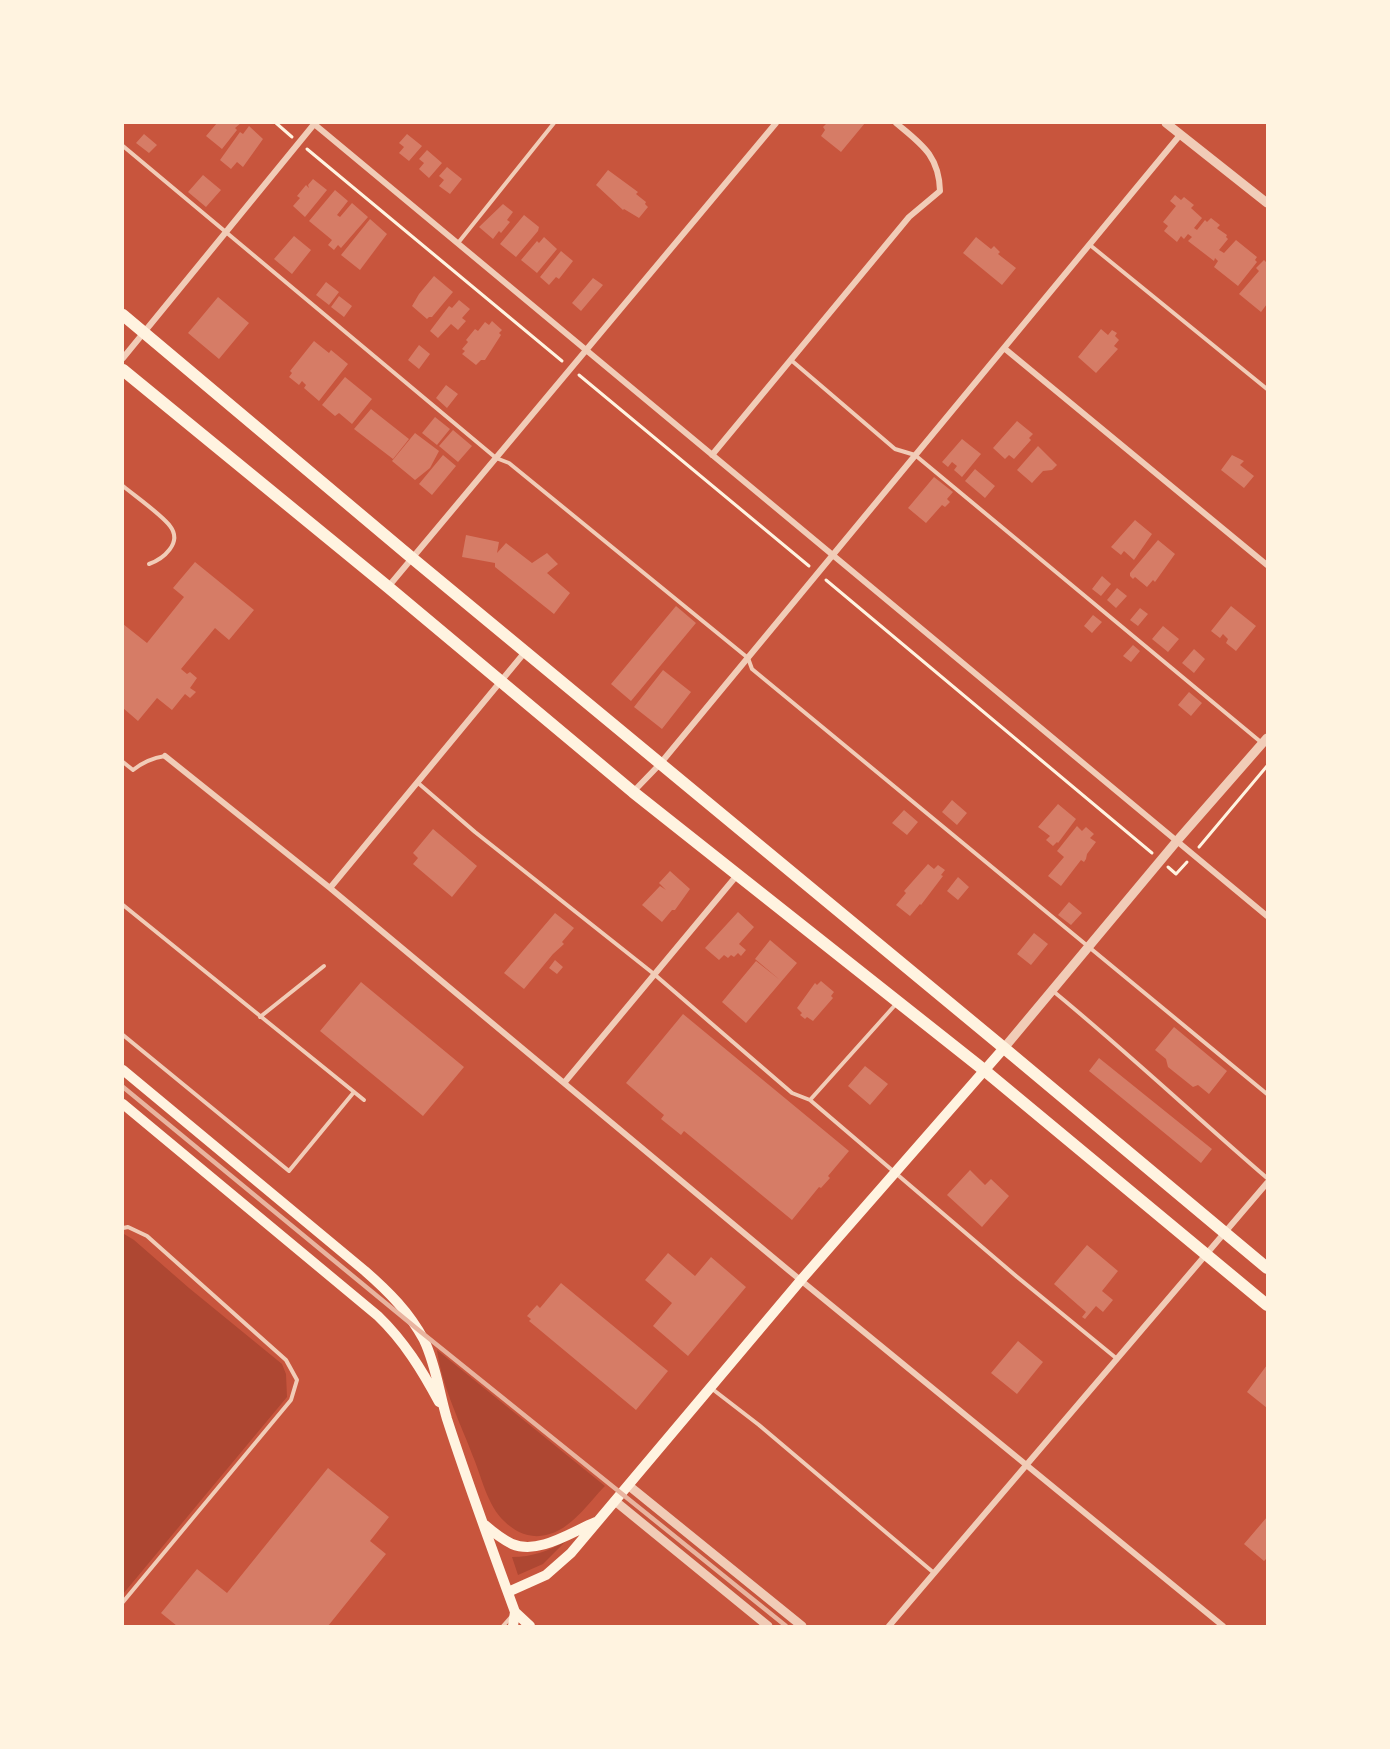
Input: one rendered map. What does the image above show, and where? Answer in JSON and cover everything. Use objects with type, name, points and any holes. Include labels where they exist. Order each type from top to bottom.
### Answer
[{"type":"highway","points":[[123,315],[1267,1268]]},
{"type":"highway","points":[[123,370],[633,792],[984,1070],[1267,1305]]},
{"type":"main road","points":[[508,1592],[534,1582],[556,1567],[615,1502],[801,1280],[1004,1048]]},
{"type":"main road","points":[[123,1070],[365,1271],[399,1302],[416,1328],[435,1367],[446,1417],[515,1612],[513,1626]]},
{"type":"main road","points":[[123,1104],[378,1316],[412,1355],[446,1417]]},
{"type":"main road","points":[[484,1525],[513,1544],[533,1547],[556,1540],[598,1520]]},
{"type":"main road","points":[[515,1612],[530,1626]]},
{"type":"street","points":[[123,358],[314,123],[1267,916]]},
{"type":"street","points":[[388,587],[776,123]]},
{"type":"street","points":[[712,455],[909,218],[940,190],[939,172],[925,148],[896,123]]},
{"type":"street","points":[[1166,123],[1267,203]]},
{"type":"street","points":[[633,792],[660,764],[1180,135]]},
{"type":"street","points":[[1004,348],[1267,565]]},
{"type":"street","points":[[330,888],[525,652]]},
{"type":"street","points":[[1004,1048],[1176,842],[1265,741]]},
{"type":"street","points":[[165,756],[330,888],[801,1280],[1223,1626]]},
{"type":"street","points":[[564,1083],[738,874]]},
{"type":"street","points":[[889,1626],[1267,1180]]},
{"type":"street","points":[[628,1485],[802,1626]]},
{"type":"street","points":[[615,1502],[768,1626]]},
{"type":"lane","points":[[458,243],[554,123]]},
{"type":"lane","points":[[123,147],[496,458],[509,463],[748,658],[752,669],[1267,1094]]},
{"type":"lane","points":[[1089,244],[1267,389]]},
{"type":"lane","points":[[791,360],[895,449],[915,455],[1265,741]]},
{"type":"lane","points":[[123,486],[171,526],[175,536],[172,547],[164,557],[149,564]]},
{"type":"lane","points":[[123,762],[133,770],[142,762],[165,756]]},
{"type":"lane","points":[[417,782],[475,832],[654,974],[792,1093],[810,1100],[1117,1359]]},
{"type":"lane","points":[[123,905],[364,1100]]},
{"type":"lane","points":[[260,1017],[324,966]]},
{"type":"lane","points":[[1052,991],[1091,1022],[1267,1180]]},
{"type":"lane","points":[[810,1100],[898,1002]]},
{"type":"lane","points":[[123,1035],[289,1171],[354,1092]]},
{"type":"lane","points":[[123,1228],[128,1227],[147,1236],[286,1360],[297,1380],[291,1400],[123,1602]]},
{"type":"lane","points":[[710,1388],[759,1425],[934,1573]]},
{"type":"lane","points":[[503,1626],[515,1612]]},
{"type":"path","points":[[276,123],[286,131]]},
{"type":"path","points":[[318,158],[559,358]]},
{"type":"path","points":[[586,381],[1146,846],[1176,874],[1267,766]]},
{"type":"shaded area","points":[[124,1234],[282,1364],[286,1374],[287,1397],[123,1594]]},
{"type":"shaded area","points":[[437,1350],[605,1486],[563,1528],[540,1536],[523,1534],[498,1515],[486,1492],[452,1405]]},
{"type":"shaded area","points":[[566,1541],[543,1564],[518,1575],[512,1557],[540,1553]]},
{"type":"building","points":[[217,123],[241,123],[235,128],[237,130],[222,149],[206,136]]},
{"type":"building","points":[[827,123],[865,123],[841,152],[821,136],[825,130],[823,127]]},
{"type":"building","points":[[249,126],[263,139],[243,167],[237,162],[231,169],[220,160],[240,132],[243,134]]},
{"type":"building","points":[[144,134],[157,145],[149,153],[136,143]]},
{"type":"building","points":[[407,134],[422,146],[409,161],[399,153],[404,147],[399,143]]},
{"type":"building","points":[[427,150],[442,163],[429,178],[419,169],[424,163],[419,159]]},
{"type":"building","points":[[447,167],[462,179],[450,194],[439,186],[444,180],[439,176]]},
{"type":"building","points":[[608,170],[638,192],[636,194],[646,202],[648,207],[639,218],[623,210],[596,185]]},
{"type":"building","points":[[203,175],[221,190],[206,207],[188,192]]},
{"type":"building","points":[[313,179],[327,190],[305,217],[293,206],[300,198],[297,196],[306,185],[309,188],[308,185]]},
{"type":"building","points":[[335,190],[348,201],[337,215],[340,217],[352,203],[368,217],[341,248],[338,245],[334,250],[328,245],[332,240],[309,221]]},
{"type":"building","points":[[1175,195],[1181,200],[1184,197],[1194,205],[1191,208],[1202,218],[1194,228],[1197,230],[1205,220],[1207,222],[1211,218],[1220,225],[1217,228],[1227,235],[1228,239],[1219,250],[1224,253],[1236,240],[1257,257],[1255,260],[1257,262],[1238,286],[1214,267],[1218,261],[1215,258],[1214,261],[1188,241],[1192,237],[1188,234],[1184,239],[1181,236],[1177,242],[1164,231],[1168,226],[1163,222],[1176,206],[1170,201]]},
{"type":"building","points":[[503,204],[513,212],[507,220],[510,222],[493,239],[479,227]]},
{"type":"building","points":[[524,215],[539,227],[516,257],[500,244]]},
{"type":"building","points":[[370,219],[387,234],[360,270],[341,255]]},
{"type":"building","points":[[294,236],[311,250],[292,274],[274,259]]},
{"type":"building","points":[[544,237],[557,249],[537,273],[521,260],[537,241],[539,243]]},
{"type":"building","points":[[976,237],[991,249],[994,246],[1000,252],[998,254],[1016,268],[1002,285],[963,253]]},
{"type":"building","points":[[561,251],[573,261],[559,279],[556,277],[549,285],[540,277]]},
{"type":"building","points":[[1264,260],[1267,263],[1267,304],[1261,312],[1239,294],[1259,271],[1256,268]]},
{"type":"building","points":[[434,276],[453,292],[432,317],[427,319],[412,306]]},
{"type":"building","points":[[593,278],[603,285],[581,311],[572,303]]},
{"type":"building","points":[[326,282],[339,292],[329,305],[316,295]]},
{"type":"building","points":[[339,296],[352,306],[344,317],[331,307]]},
{"type":"building","points":[[218,297],[249,323],[219,359],[188,333]]},
{"type":"building","points":[[459,300],[470,309],[462,318],[466,321],[458,330],[451,324],[438,338],[430,331],[449,306],[452,308]]},
{"type":"building","points":[[492,321],[502,330],[499,333],[501,335],[485,360],[481,360],[476,365],[462,354],[465,351],[462,349],[475,329],[478,331],[485,322],[489,325]]},
{"type":"building","points":[[1101,329],[1108,335],[1112,330],[1117,333],[1115,336],[1119,340],[1114,346],[1118,349],[1096,373],[1078,357]]},
{"type":"building","points":[[314,341],[329,353],[331,350],[348,364],[319,401],[304,388],[306,385],[302,381],[299,385],[289,377],[292,373],[290,371]]},
{"type":"building","points":[[419,345],[430,354],[419,369],[408,360]]},
{"type":"building","points":[[345,377],[372,399],[352,424],[339,413],[335,416],[322,405]]},
{"type":"building","points":[[446,385],[458,394],[447,408],[436,398]]},
{"type":"building","points":[[371,409],[409,439],[393,459],[354,429]]},
{"type":"building","points":[[435,417],[450,429],[437,445],[422,433]]},
{"type":"building","points":[[1017,421],[1033,434],[1029,438],[1031,440],[1014,459],[1009,455],[1005,459],[993,448]]},
{"type":"building","points":[[453,430],[472,446],[458,462],[439,446]]},
{"type":"building","points":[[415,433],[439,451],[430,468],[415,480],[392,461]]},
{"type":"building","points":[[962,439],[981,454],[962,477],[954,470],[957,466],[952,462],[948,467],[942,462]]},
{"type":"building","points":[[1038,446],[1057,465],[1052,470],[1043,471],[1032,483],[1017,470]]},
{"type":"building","points":[[443,455],[456,466],[432,495],[419,484]]},
{"type":"building","points":[[1232,455],[1244,461],[1240,465],[1254,476],[1244,488],[1221,470]]},
{"type":"building","points":[[975,469],[995,486],[985,498],[965,481]]},
{"type":"building","points":[[934,477],[953,492],[947,499],[950,502],[945,507],[942,505],[926,523],[908,508]]},
{"type":"building","points":[[1135,520],[1152,534],[1134,560],[1124,551],[1121,555],[1111,547]]},
{"type":"building","points":[[466,535],[499,542],[497,553],[506,543],[532,563],[547,553],[558,564],[547,573],[570,593],[554,614],[495,567],[495,563],[462,557]]},
{"type":"building","points":[[1158,540],[1175,554],[1155,582],[1153,580],[1147,587],[1135,577],[1133,579],[1130,573]]},
{"type":"building","points":[[195,562],[254,610],[229,640],[215,628],[181,669],[197,678],[190,688],[196,692],[190,698],[185,694],[172,710],[157,698],[138,721],[123,708],[123,624],[147,643],[184,597],[173,588]]},
{"type":"building","points":[[1102,576],[1111,584],[1101,596],[1092,589]]},
{"type":"building","points":[[1117,588],[1127,596],[1116,608],[1107,600]]},
{"type":"building","points":[[676,606],[696,623],[631,701],[611,684]]},
{"type":"building","points":[[1231,606],[1256,626],[1236,651],[1226,643],[1228,639],[1223,634],[1220,638],[1211,631]]},
{"type":"building","points":[[1140,608],[1148,614],[1138,626],[1130,620]]},
{"type":"building","points":[[1093,615],[1102,622],[1092,633],[1084,626]]},
{"type":"building","points":[[1163,626],[1179,639],[1168,652],[1152,639]]},
{"type":"building","points":[[1133,645],[1140,651],[1131,662],[1123,656]]},
{"type":"building","points":[[1194,649],[1205,659],[1194,673],[1182,663]]},
{"type":"building","points":[[663,670],[691,692],[662,729],[634,707]]},
{"type":"building","points":[[1189,692],[1202,703],[1191,716],[1178,705]]},
{"type":"building","points":[[952,800],[967,813],[957,825],[942,812]]},
{"type":"building","points":[[1058,804],[1076,819],[1058,843],[1053,846],[1046,840],[1050,836],[1038,827]]},
{"type":"building","points":[[904,810],[918,822],[907,835],[892,823]]},
{"type":"building","points":[[1077,826],[1082,831],[1086,827],[1094,834],[1090,838],[1096,842],[1084,862],[1081,860],[1061,886],[1048,876],[1064,857],[1057,851]]},
{"type":"building","points":[[433,829],[477,866],[452,897],[413,864],[418,858],[413,853]]},
{"type":"building","points":[[928,864],[934,869],[938,865],[945,870],[941,875],[943,876],[910,916],[896,905],[906,893],[904,891]]},
{"type":"building","points":[[670,871],[690,889],[675,910],[672,910],[662,922],[642,905],[660,886],[666,890],[659,883]]},
{"type":"building","points":[[958,877],[969,887],[958,900],[947,891]]},
{"type":"building","points":[[1069,902],[1082,913],[1071,925],[1058,915]]},
{"type":"building","points":[[738,912],[754,927],[739,944],[746,950],[741,956],[738,953],[728,958],[724,955],[719,960],[705,948]]},
{"type":"building","points":[[555,913],[574,928],[562,942],[564,944],[524,989],[504,973]]},
{"type":"building","points":[[1034,933],[1048,944],[1031,965],[1017,954]]},
{"type":"building","points":[[770,940],[797,963],[746,1023],[722,1002],[756,961],[780,980],[755,959]]},
{"type":"building","points":[[555,960],[563,967],[557,974],[549,968]]},
{"type":"building","points":[[821,981],[834,992],[831,996],[833,998],[813,1021],[807,1017],[805,1019],[797,1008],[815,983],[817,985]]},
{"type":"building","points":[[361,982],[464,1067],[423,1116],[320,1031]]},
{"type":"building","points":[[683,1014],[849,1151],[828,1176],[830,1178],[821,1188],[819,1187],[792,1220],[684,1131],[681,1135],[661,1119],[664,1115],[626,1083]]},
{"type":"building","points":[[1174,1027],[1227,1071],[1209,1094],[1198,1085],[1193,1087],[1168,1067],[1166,1059],[1155,1050]]},
{"type":"building","points":[[1099,1058],[1212,1149],[1201,1163],[1089,1071]]},
{"type":"building","points":[[865,1066],[888,1084],[870,1105],[848,1086]]},
{"type":"building","points":[[970,1170],[985,1185],[991,1179],[1009,1196],[982,1227],[947,1195]]},
{"type":"building","points":[[1087,1245],[1118,1271],[1102,1291],[1113,1300],[1103,1312],[1096,1306],[1085,1319],[1082,1317],[1086,1312],[1054,1284]]},
{"type":"building","points":[[668,1253],[695,1276],[711,1257],[746,1287],[688,1356],[653,1326],[672,1303],[645,1280]]},
{"type":"building","points":[[561,1283],[668,1371],[636,1410],[529,1321],[531,1319],[527,1316],[537,1305],[540,1308]]},
{"type":"building","points":[[1018,1341],[1043,1362],[1017,1394],[991,1373]]},
{"type":"building","points":[[1267,1365],[1267,1408],[1247,1392]]},
{"type":"building","points":[[328,1468],[389,1517],[370,1541],[386,1554],[328,1626],[177,1626],[161,1613],[197,1569],[227,1593]]},
{"type":"building","points":[[1267,1517],[1267,1558],[1264,1561],[1244,1544]]},
{"type":"railway","points":[[123,1087],[416,1328],[786,1626]]}]
